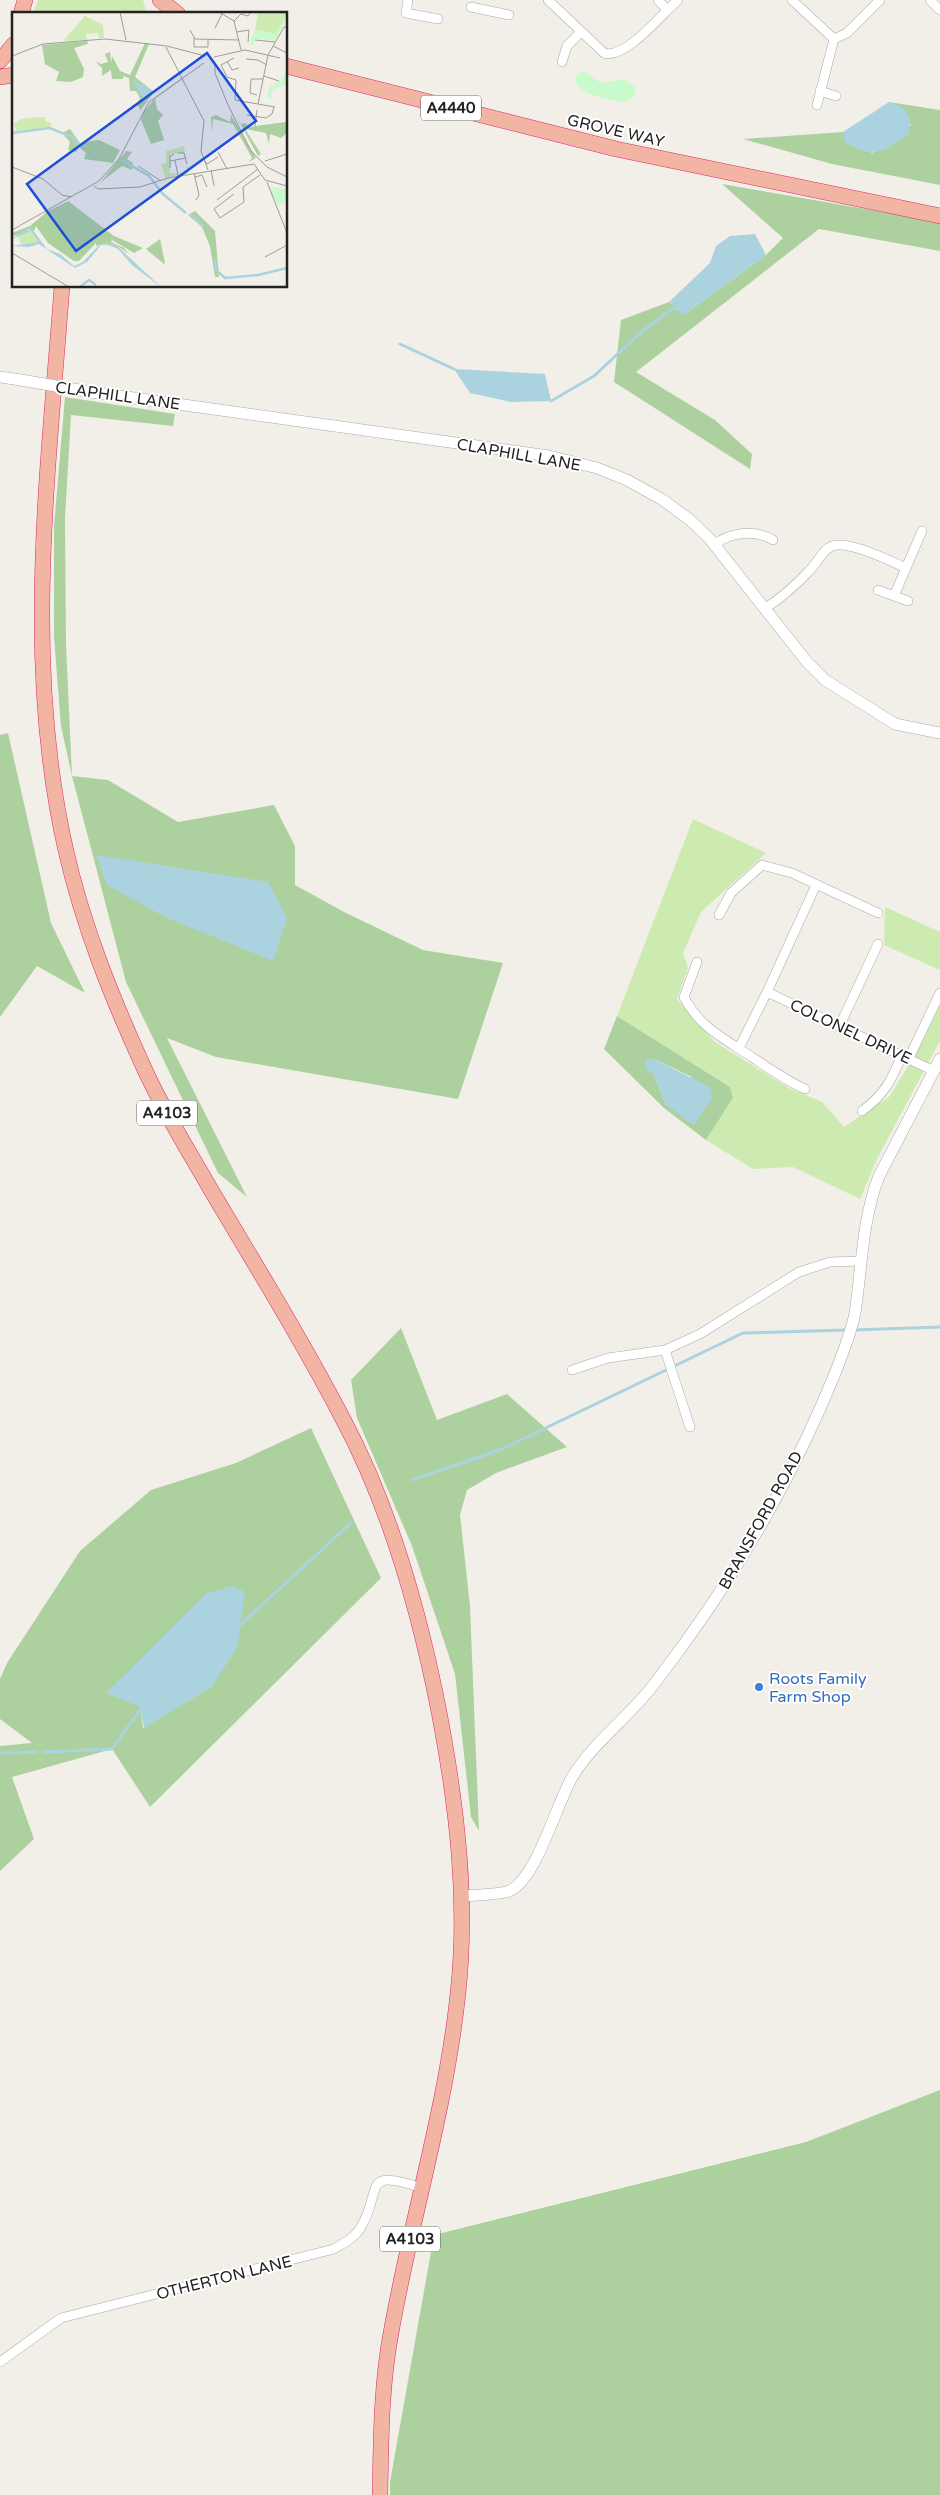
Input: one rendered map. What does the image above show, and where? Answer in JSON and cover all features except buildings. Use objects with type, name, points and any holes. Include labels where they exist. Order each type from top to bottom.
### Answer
[{"type":"highway","points":[[158,0],[175,12]]},
{"type":"highway","points":[[0,61],[12,46]]},
{"type":"highway","name":"GROVE WAY","points":[[288,67],[616,149],[940,216]]},
{"type":"highway","name":"A4103","points":[[62,288],[42,536],[40,628],[46,722],[65,847],[92,943],[146,1073],[176,1130],[346,1425],[377,1494],[401,1563],[440,1716],[456,1822],[463,1896],[459,1986],[451,2053],[389,2342],[382,2423],[380,2495]]},
{"type":"street","points":[[408,0],[406,13],[438,19]]},
{"type":"street","points":[[548,0],[604,53],[614,55],[626,49],[678,0]]},
{"type":"street","points":[[658,0],[667,10]]},
{"type":"street","points":[[792,0],[834,39]]},
{"type":"street","points":[[834,39],[847,33],[880,0]]},
{"type":"street","points":[[930,0],[940,10]]},
{"type":"street","points":[[471,8],[492,6],[509,15]]},
{"type":"street","points":[[562,62],[567,46],[581,32]]},
{"type":"street","points":[[817,105],[834,39]]},
{"type":"street","points":[[820,91],[836,96]]},
{"type":"street","name":"CLAPHILL LANE","points":[[0,377],[91,392],[549,456],[597,468],[627,480],[663,500],[690,520],[714,545],[807,662],[825,680],[895,724],[940,733]]},
{"type":"street","points":[[894,596],[922,531]]},
{"type":"street","points":[[714,545],[724,537],[754,533],[764,534],[772,540]]},
{"type":"street","points":[[764,609],[804,576],[825,550],[832,546],[839,545],[856,549],[906,568]]},
{"type":"street","points":[[878,590],[908,602]]},
{"type":"street","points":[[719,915],[731,893],[762,865],[792,873],[878,913]]},
{"type":"street","points":[[739,1048],[816,885]]},
{"type":"street","points":[[840,1025],[878,944]]},
{"type":"street","points":[[698,962],[684,997],[693,1012],[717,1035],[783,1079],[805,1089]]},
{"type":"street","name":"COLONEL DRIVE","points":[[767,992],[934,1071]]},
{"type":"street","points":[[862,1111],[880,1098],[888,1087],[940,993]]},
{"type":"street","name":"BRANSFORD ROAD","points":[[463,1896],[508,1892],[521,1883],[532,1867],[574,1774],[588,1756],[644,1697],[693,1634],[731,1576],[780,1489],[836,1372],[854,1314],[860,1261],[872,1195],[879,1176],[940,1059]]},
{"type":"street","points":[[572,1370],[608,1358],[665,1350],[700,1334],[799,1272],[830,1262],[860,1261]]},
{"type":"street","points":[[665,1350],[690,1427]]},
{"type":"street","name":"OTHERTON LANE","points":[[0,2362],[61,2318],[334,2249],[354,2236],[361,2227],[372,2191],[380,2182],[388,2178],[422,2188]]},
{"type":"green space","points":[[38,0],[143,0],[146,12],[34,12]]},
{"type":"green space","points":[[585,72],[601,83],[624,79],[635,87],[635,96],[624,102],[589,94],[578,85],[575,79],[578,73]]},
{"type":"green space","points":[[889,102],[940,110],[940,185],[832,164],[743,139],[843,132],[872,153],[911,125]]},
{"type":"green space","points":[[722,184],[940,222],[940,251],[819,229],[636,372],[715,420],[752,454],[750,469],[614,382],[621,320],[669,302],[686,313],[766,255],[783,238]]},
{"type":"green space","points":[[65,397],[175,414],[173,426],[71,415],[65,518],[66,644],[72,776],[61,726],[54,637],[54,526]]},
{"type":"green space","points":[[8,733],[51,923],[85,993],[37,966],[0,1017],[0,735]]},
{"type":"green space","points":[[72,776],[108,780],[178,822],[274,805],[295,846],[295,885],[344,912],[423,950],[503,963],[458,1099],[216,1057],[167,1038],[247,1197],[218,1173],[126,982]]},
{"type":"green space","points":[[693,819],[766,853],[701,912],[683,953],[688,968],[677,999],[715,1042],[789,1088],[822,1102],[844,1127],[889,1097],[917,1052],[940,1005],[940,1041],[878,1157],[860,1199],[793,1167],[753,1169],[706,1140],[733,1098],[730,1087],[617,1016]]},
{"type":"green space","points":[[885,907],[940,932],[940,970],[884,945]]},
{"type":"green space","points":[[617,1016],[730,1087],[733,1098],[706,1140],[664,1108],[604,1049]],"holes":[[[654,1059],[692,1077],[666,1105],[654,1075]]]},
{"type":"green space","points":[[401,1328],[437,1420],[507,1394],[567,1447],[496,1473],[467,1490],[460,1515],[470,1606],[479,1831],[471,1817],[455,1674],[412,1546],[357,1418],[351,1380]]},
{"type":"green space","points":[[311,1428],[381,1578],[150,1807],[112,1749],[12,1777],[34,1839],[0,1871],[0,1746],[32,1743],[0,1719],[0,1679],[7,1663],[80,1551],[151,1490],[236,1463]],"holes":[[[212,1686],[143,1728],[140,1707]]]},
{"type":"green space","points":[[940,2090],[940,2495],[390,2495],[390,2482],[434,2235],[806,2142]]},
{"type":"water","points":[[889,102],[901,107],[907,113],[910,122],[908,135],[884,149],[871,152],[855,148],[845,142],[843,132]]},
{"type":"water","points":[[755,234],[766,255],[686,313],[669,302],[710,263],[716,246],[730,236]]},
{"type":"water","points":[[454,369],[545,374],[551,401],[511,402],[470,393]]},
{"type":"water","points":[[96,855],[268,882],[287,918],[273,961],[165,917],[107,885]]},
{"type":"water","points":[[654,1059],[710,1087],[712,1099],[694,1125],[666,1105],[654,1075],[646,1069],[646,1060]]},
{"type":"water","points":[[232,1586],[245,1592],[237,1648],[212,1686],[144,1728],[140,1707],[106,1693],[207,1593]]},
{"type":"waterway","points":[[551,401],[594,376],[638,335],[673,308],[686,313]]},
{"type":"waterway","points":[[400,344],[454,369]]},
{"type":"waterway","points":[[854,1330],[940,1327]]},
{"type":"waterway","points":[[412,1480],[502,1449],[743,1333],[847,1330]]},
{"type":"waterway","points":[[239,1626],[351,1523]]},
{"type":"waterway","points":[[44,1752],[112,1749],[142,1707]]},
{"type":"waterway","points":[[0,1753],[36,1752]]},
{"type":"place","name":"Roots Family Farm Shop","points":[[759,1687]]}]
